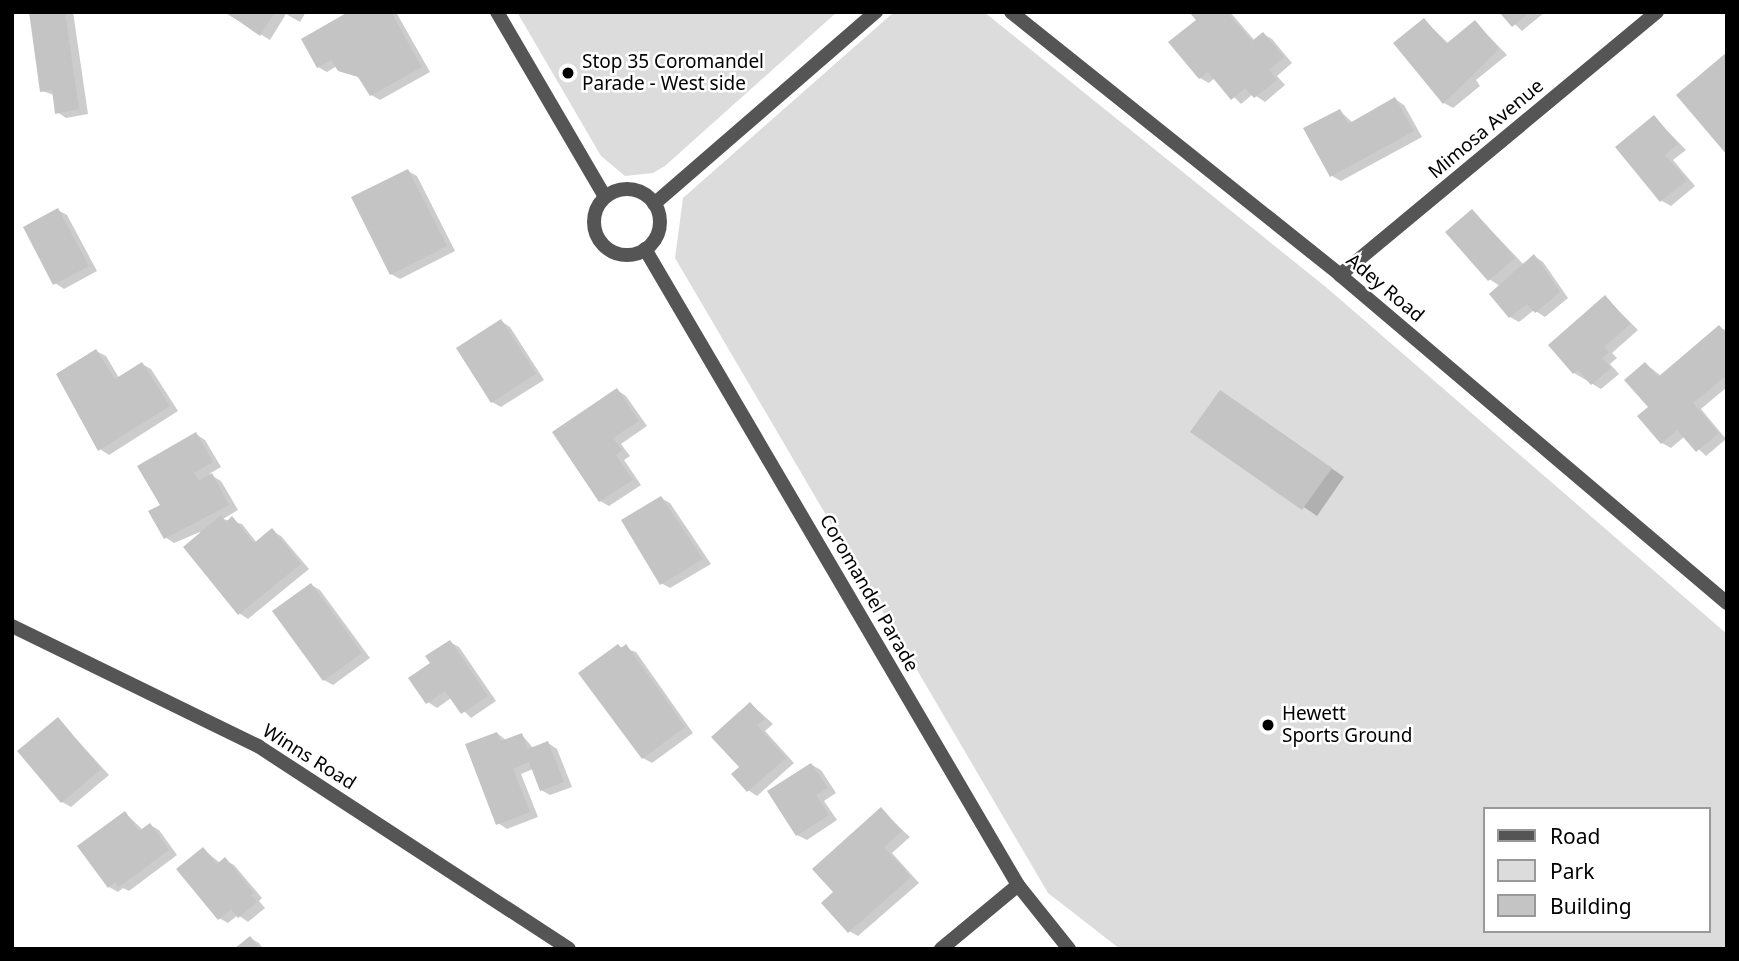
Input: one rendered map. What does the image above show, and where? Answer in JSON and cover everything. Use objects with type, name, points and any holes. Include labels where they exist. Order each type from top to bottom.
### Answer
[{"type":"street","points":[[497,12],[605,197]]},
{"type":"street","points":[[654,204],[876,12]]},
{"type":"street","name":"Adey Road","points":[[1011,12],[1340,275],[1727,603]]},
{"type":"street","name":"Mimosa Avenue","points":[[1340,275],[1657,12]]},
{"type":"street","points":[[626,188],[647,196],[654,204],[658,233],[645,249],[624,254],[604,246],[594,227],[598,205],[605,197],[626,188]]},
{"type":"street","name":"Coromandel Parade","points":[[645,249],[1017,885],[1069,949]]},
{"type":"street","name":"Winns Road","points":[[12,626],[258,746],[569,949]]},
{"type":"street","points":[[941,949],[1017,885]]},
{"type":"green space","points":[[517,12],[837,12],[665,166],[653,173],[625,176],[601,156]]},
{"type":"green space","points":[[894,12],[984,12],[1327,288],[1727,634],[1727,949],[1120,949],[1048,893],[675,258],[683,198]]},
{"type":"building","points":[[29,12],[65,12],[79,109],[55,114],[52,90],[40,92]]},
{"type":"building","points":[[226,12],[275,12],[260,36]]},
{"type":"building","points":[[348,12],[391,12],[422,67],[370,96],[358,77],[338,71],[331,60],[317,68],[301,39]]},
{"type":"building","points":[[1189,12],[1227,12],[1252,41],[1263,32],[1284,57],[1269,70],[1277,80],[1254,98],[1245,88],[1231,100],[1208,72],[1199,79],[1168,42],[1196,20]]},
{"type":"building","points":[[1499,12],[1530,12],[1512,27]]},
{"type":"building","points":[[1424,18],[1446,44],[1475,20],[1499,49],[1443,104],[1393,43]]},
{"type":"building","points":[[1727,52],[1727,155],[1676,95]]},
{"type":"building","points":[[1395,97],[1414,131],[1330,177],[1303,128],[1340,109],[1348,124]]},
{"type":"building","points":[[1654,115],[1678,144],[1665,155],[1687,180],[1660,202],[1615,147]]},
{"type":"building","points":[[408,169],[447,246],[390,275],[351,197]]},
{"type":"building","points":[[58,208],[89,266],[53,285],[23,227]]},
{"type":"building","points":[[1472,209],[1515,258],[1488,281],[1445,232]]},
{"type":"building","points":[[1534,254],[1560,292],[1535,313],[1527,304],[1509,318],[1489,294]]},
{"type":"building","points":[[1605,295],[1630,324],[1604,347],[1609,352],[1602,358],[1611,368],[1591,385],[1578,370],[1573,374],[1548,345]]},
{"type":"building","points":[[501,319],[536,374],[491,403],[456,348]]},
{"type":"building","points":[[1719,325],[1727,334],[1727,375],[1693,403],[1719,433],[1696,452],[1677,430],[1661,444],[1637,416],[1648,407],[1624,380],[1645,362],[1658,377]]},
{"type":"building","points":[[96,349],[115,379],[142,362],[170,406],[98,451],[56,374]]},
{"type":"building","points":[[617,388],[639,421],[613,438],[622,450],[616,455],[633,480],[599,502],[552,432]]},
{"type":"building","points":[[1220,390],[1332,468],[1302,510],[1190,432]]},
{"type":"building","points":[[196,432],[213,462],[194,473],[199,481],[212,473],[229,505],[164,539],[148,511],[160,505],[137,466]]},
{"type":"building","points":[[661,496],[703,559],[660,585],[621,520]]},
{"type":"building","points":[[221,515],[226,522],[232,516],[254,543],[272,528],[301,564],[238,615],[183,547]]},
{"type":"building","points":[[311,583],[362,653],[323,681],[272,611]]},
{"type":"building","points":[[450,640],[488,696],[461,714],[445,691],[426,704],[408,678],[430,663],[425,656]]},
{"type":"building","points":[[618,644],[621,648],[626,644],[685,727],[642,759],[578,673]]},
{"type":"building","points":[[750,702],[765,719],[757,725],[786,758],[747,792],[731,774],[739,767],[711,737]]},
{"type":"building","points":[[58,717],[101,769],[61,803],[17,751]]},
{"type":"building","points":[[497,732],[501,741],[522,733],[528,749],[548,741],[564,782],[540,791],[529,762],[513,769],[530,812],[496,825],[465,744]]},
{"type":"building","points":[[811,763],[828,788],[816,795],[829,815],[796,836],[767,791]]},
{"type":"building","points":[[881,807],[902,831],[884,847],[911,877],[848,933],[821,903],[833,892],[812,869]]},
{"type":"building","points":[[125,811],[139,831],[150,823],[169,850],[119,887],[115,882],[108,888],[77,846]]},
{"type":"building","points":[[203,847],[217,864],[225,857],[254,893],[251,895],[257,902],[238,918],[231,909],[218,920],[176,869]]},
{"type":"building","points":[[250,936],[260,949],[234,949]]},
{"type":"place","name":"Stop 35 Coromandel Parade - West side","points":[[568,73]]},
{"type":"place","name":"Hewett Sports Ground","points":[[1268,725]]}]
